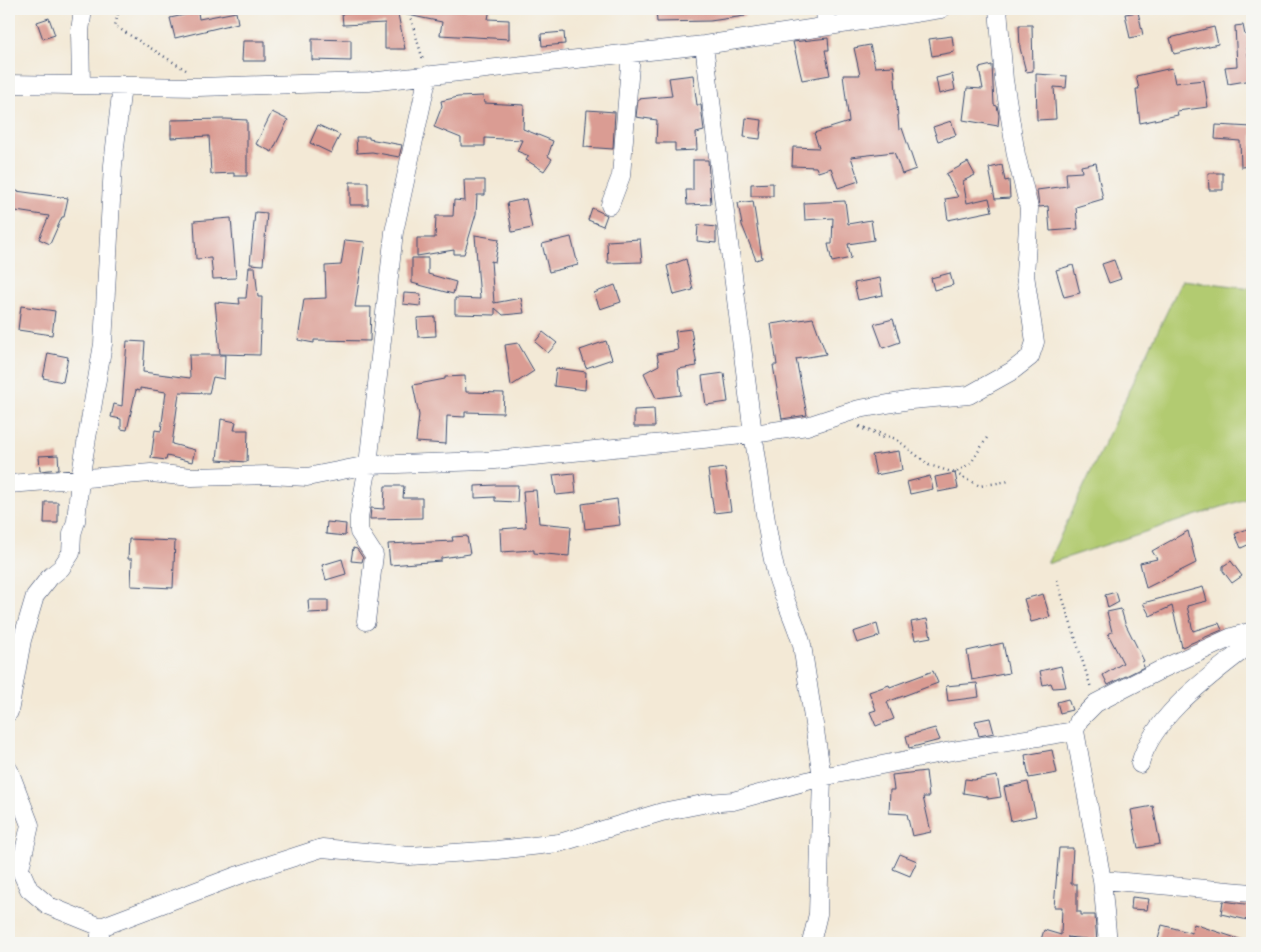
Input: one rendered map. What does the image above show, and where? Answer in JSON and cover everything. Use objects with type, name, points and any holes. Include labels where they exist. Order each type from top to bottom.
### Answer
[{"type":"street","points":[[81,85],[80,31],[83,9]]},
{"type":"street","points":[[9,84],[198,87],[360,82],[704,45],[826,18],[941,9]]},
{"type":"street","points":[[9,484],[151,473],[192,477],[269,475],[307,477],[368,465],[485,461],[753,434],[807,426],[859,408],[911,400],[969,395],[1012,371],[1030,357],[1035,342],[1024,275],[1029,208],[1016,155],[1004,80],[998,9]]},
{"type":"street","points":[[704,45],[753,434],[776,571],[784,601],[797,627],[802,645],[822,777],[818,914],[811,943]]},
{"type":"street","points":[[610,204],[621,176],[624,158],[631,53]]},
{"type":"street","points":[[366,621],[374,554],[359,532],[394,232],[428,75]]},
{"type":"street","points":[[9,712],[22,640],[35,596],[50,577],[61,568],[70,553],[80,498],[80,479],[103,344],[113,165],[122,85]]},
{"type":"street","points":[[1108,943],[1102,880],[1075,731],[1079,720],[1096,703],[1164,668],[1232,637],[1252,631]]},
{"type":"street","points":[[1140,764],[1144,750],[1160,723],[1217,671],[1252,643]]},
{"type":"street","points":[[9,770],[30,825],[20,869],[29,889],[49,906],[100,935],[240,875],[322,848],[410,856],[497,850],[559,843],[662,812],[708,803],[733,801],[822,777],[946,752],[1075,731]]},
{"type":"street","points":[[1102,880],[1252,893]]},
{"type":"path","points":[[119,9],[115,26],[188,71]]},
{"type":"path","points":[[408,9],[428,75]]},
{"type":"path","points":[[835,417],[896,439],[930,465],[955,473],[980,486],[1008,481]]},
{"type":"path","points":[[955,473],[971,463],[988,436]]},
{"type":"path","points":[[1057,580],[1096,703]]},
{"type":"green space","points":[[1182,280],[1252,288],[1252,497],[1047,564]]},
{"type":"building","points":[[358,9],[397,9],[405,49],[385,49],[385,23],[343,25],[342,13],[357,12]]},
{"type":"building","points":[[404,9],[490,9],[488,19],[509,20],[509,39],[440,35],[442,22],[403,14]]},
{"type":"building","points":[[656,9],[744,9],[745,16],[710,21],[657,22]]},
{"type":"building","points":[[198,12],[199,19],[236,12],[238,23],[175,38],[170,18]]},
{"type":"building","points":[[1138,12],[1143,35],[1130,38],[1125,14]]},
{"type":"building","points":[[49,18],[55,35],[43,39],[37,22]]},
{"type":"building","points":[[1019,25],[1032,25],[1033,71],[1026,72],[1020,48]]},
{"type":"building","points":[[1243,25],[1245,35],[1252,35],[1252,48],[1247,48],[1252,80],[1228,84],[1225,67],[1237,66],[1235,26]]},
{"type":"building","points":[[1214,27],[1218,44],[1174,54],[1170,38]]},
{"type":"building","points":[[564,32],[565,44],[542,46],[541,34]]},
{"type":"building","points":[[952,36],[954,52],[932,56],[929,39]]},
{"type":"building","points":[[828,38],[829,50],[825,50],[830,75],[802,80],[793,42]]},
{"type":"building","points":[[312,39],[351,40],[351,61],[312,60]]},
{"type":"building","points":[[243,41],[265,41],[265,61],[242,61]]},
{"type":"building","points":[[870,45],[875,67],[894,66],[899,130],[902,128],[916,169],[902,174],[894,152],[851,157],[859,181],[838,188],[831,168],[818,172],[816,167],[792,166],[793,147],[819,148],[814,133],[849,122],[843,75],[860,75],[854,48]]},
{"type":"building","points":[[992,65],[994,105],[997,106],[999,115],[998,126],[963,120],[967,88],[983,89],[979,68]]},
{"type":"building","points":[[1172,68],[1175,83],[1204,80],[1208,107],[1177,111],[1178,115],[1140,123],[1136,89],[1139,89],[1136,76]]},
{"type":"building","points":[[952,74],[955,90],[939,94],[936,78]]},
{"type":"building","points":[[1036,74],[1067,76],[1066,88],[1054,87],[1056,119],[1037,120]]},
{"type":"building","points":[[693,75],[697,105],[701,105],[704,131],[696,133],[697,150],[675,151],[675,143],[656,143],[657,120],[636,117],[638,99],[672,96],[669,78]]},
{"type":"building","points":[[483,96],[484,103],[524,105],[523,129],[553,141],[548,156],[552,159],[544,171],[526,160],[529,156],[517,151],[522,140],[485,138],[485,146],[461,146],[461,138],[434,127],[442,106],[441,101],[458,97]]},
{"type":"building","points":[[587,110],[615,112],[613,149],[584,147]]},
{"type":"building","points":[[272,112],[288,120],[272,152],[256,144]]},
{"type":"building","points":[[746,118],[762,120],[760,139],[744,137]]},
{"type":"building","points":[[171,120],[247,120],[247,176],[234,176],[234,173],[211,174],[209,136],[171,138]]},
{"type":"building","points":[[951,121],[956,135],[938,141],[933,127]]},
{"type":"building","points":[[318,125],[340,135],[331,153],[310,143]]},
{"type":"building","points":[[1216,125],[1252,127],[1252,166],[1241,167],[1240,141],[1215,139]]},
{"type":"building","points":[[356,137],[369,137],[369,139],[402,145],[399,157],[372,152],[357,153]]},
{"type":"building","points":[[693,160],[708,160],[711,204],[687,205],[686,190],[693,190]]},
{"type":"building","points":[[968,162],[975,175],[963,181],[967,203],[989,198],[992,211],[948,220],[945,199],[958,197],[946,174]]},
{"type":"building","points":[[1096,163],[1103,199],[1076,207],[1078,229],[1050,231],[1048,206],[1039,207],[1037,190],[1067,186],[1066,173],[1082,172],[1081,166]]},
{"type":"building","points":[[1002,165],[1005,181],[1009,180],[1010,198],[995,199],[989,168]]},
{"type":"building","points":[[1208,173],[1223,173],[1223,190],[1209,190]]},
{"type":"building","points":[[464,180],[485,180],[485,195],[477,195],[476,214],[464,254],[454,254],[454,250],[417,256],[417,238],[435,238],[436,216],[453,216],[454,200],[465,201]]},
{"type":"building","points":[[350,182],[368,182],[368,205],[350,205]]},
{"type":"building","points":[[773,183],[773,196],[751,196],[751,184]]},
{"type":"building","points":[[9,190],[68,198],[64,217],[62,217],[50,244],[39,239],[49,216],[9,210]]},
{"type":"building","points":[[526,199],[532,228],[512,232],[507,203]]},
{"type":"building","points":[[753,201],[762,258],[756,260],[742,225],[738,203]]},
{"type":"building","points":[[845,201],[848,224],[871,220],[874,240],[848,244],[851,258],[832,262],[828,244],[832,244],[833,218],[805,220],[804,203]]},
{"type":"building","points":[[592,208],[607,215],[603,226],[588,220]]},
{"type":"building","points":[[255,212],[267,213],[263,265],[250,264]]},
{"type":"building","points":[[231,218],[236,278],[213,279],[211,258],[196,259],[194,221]]},
{"type":"building","points":[[698,225],[716,227],[716,243],[697,241]]},
{"type":"building","points":[[475,235],[499,239],[495,262],[491,261],[494,303],[521,298],[524,313],[503,315],[495,308],[495,315],[455,314],[455,298],[480,299]]},
{"type":"building","points":[[571,237],[578,265],[549,272],[542,244]]},
{"type":"building","points":[[640,239],[642,262],[608,263],[607,241]]},
{"type":"building","points":[[345,240],[365,242],[355,307],[371,307],[370,341],[314,340],[314,343],[298,340],[304,299],[326,298],[325,266],[341,265]]},
{"type":"building","points":[[412,258],[428,258],[428,274],[456,282],[453,294],[412,283]]},
{"type":"building","points":[[686,259],[693,290],[674,295],[667,266]]},
{"type":"building","points":[[1114,260],[1121,279],[1109,283],[1102,264]]},
{"type":"building","points":[[1073,265],[1080,293],[1064,297],[1056,270]]},
{"type":"building","points":[[249,267],[255,267],[258,297],[262,297],[260,355],[220,354],[215,302],[240,304],[239,298],[246,298]]},
{"type":"building","points":[[950,273],[953,285],[934,290],[931,278]]},
{"type":"building","points":[[880,278],[883,295],[858,300],[854,283]]},
{"type":"building","points":[[615,285],[621,302],[600,309],[594,293]]},
{"type":"building","points":[[404,293],[421,294],[420,306],[403,304]]},
{"type":"building","points":[[21,306],[55,311],[52,335],[18,330]]},
{"type":"building","points":[[435,317],[436,336],[418,337],[417,318]]},
{"type":"building","points":[[813,318],[826,354],[796,359],[807,415],[782,419],[773,365],[777,365],[771,324]]},
{"type":"building","points":[[893,319],[900,342],[883,348],[874,324]]},
{"type":"building","points":[[691,329],[697,366],[678,369],[681,395],[656,398],[644,373],[659,365],[657,354],[678,350],[675,331]]},
{"type":"building","points":[[543,332],[557,343],[548,353],[535,342]]},
{"type":"building","points":[[127,341],[145,342],[143,372],[190,378],[189,355],[225,355],[224,379],[213,377],[209,393],[180,392],[179,394],[172,444],[195,450],[192,462],[167,456],[166,460],[151,458],[155,430],[161,431],[166,392],[140,388],[140,391],[136,390],[127,430],[121,429],[121,419],[111,417],[114,404],[122,406]]},
{"type":"building","points":[[606,341],[612,359],[586,368],[580,350]]},
{"type":"building","points":[[518,343],[534,371],[511,386],[505,345]]},
{"type":"building","points":[[48,353],[68,357],[63,382],[43,378]]},
{"type":"building","points":[[556,368],[586,372],[585,390],[554,386]]},
{"type":"building","points":[[724,373],[728,402],[706,405],[702,376]]},
{"type":"building","points":[[465,376],[466,392],[504,393],[503,413],[465,412],[465,417],[447,416],[446,444],[416,442],[419,415],[413,385],[445,379],[445,377]]},
{"type":"building","points":[[654,409],[655,427],[634,427],[634,410]]},
{"type":"building","points":[[221,419],[236,422],[234,430],[248,430],[247,462],[217,460]]},
{"type":"building","points":[[899,451],[902,470],[876,475],[872,455]]},
{"type":"building","points":[[58,455],[59,469],[40,471],[39,456]]},
{"type":"building","points":[[725,468],[731,511],[714,513],[708,470]]},
{"type":"building","points":[[574,473],[576,493],[556,495],[553,475]]},
{"type":"building","points":[[955,473],[958,488],[938,492],[935,477]]},
{"type":"building","points":[[930,476],[933,489],[910,494],[907,482]]},
{"type":"building","points":[[518,485],[517,502],[495,501],[495,497],[475,498],[475,486]]},
{"type":"building","points":[[385,486],[404,486],[403,498],[422,498],[422,518],[370,519],[371,508],[384,509]]},
{"type":"building","points":[[536,490],[539,523],[571,526],[569,556],[534,553],[534,550],[501,552],[500,529],[526,527],[523,491]]},
{"type":"building","points":[[617,499],[620,525],[585,529],[582,504]]},
{"type":"building","points":[[45,502],[58,502],[58,523],[44,523]]},
{"type":"building","points":[[327,522],[346,524],[345,536],[326,534]]},
{"type":"building","points":[[1252,527],[1252,543],[1241,548],[1235,534]]},
{"type":"building","points":[[1188,531],[1196,563],[1146,588],[1140,563],[1157,559],[1152,551]]},
{"type":"building","points":[[467,536],[470,554],[441,558],[441,561],[390,565],[388,544],[453,541],[452,537]]},
{"type":"building","points":[[129,539],[175,541],[173,588],[131,586],[132,559],[128,559]]},
{"type":"building","points":[[353,548],[357,549],[363,558],[362,562],[351,561]]},
{"type":"building","points":[[342,559],[346,574],[326,580],[322,565]]},
{"type":"building","points":[[1231,561],[1242,576],[1232,583],[1223,571],[1223,566]]},
{"type":"building","points":[[1203,587],[1207,601],[1187,606],[1193,631],[1219,623],[1222,630],[1182,647],[1172,606],[1150,616],[1143,603]]},
{"type":"building","points":[[1116,592],[1119,602],[1108,608],[1105,595]]},
{"type":"building","points":[[1043,594],[1050,617],[1031,622],[1024,599]]},
{"type":"building","points":[[308,600],[328,600],[328,612],[309,613]]},
{"type":"building","points":[[1121,609],[1125,623],[1144,661],[1142,662],[1144,667],[1108,685],[1103,675],[1123,663],[1108,634],[1112,632],[1107,612]]},
{"type":"building","points":[[927,619],[931,637],[915,640],[911,622]]},
{"type":"building","points":[[877,624],[880,636],[857,643],[853,632]]},
{"type":"building","points":[[1003,643],[1009,673],[972,680],[967,651]]},
{"type":"building","points":[[1061,666],[1066,687],[1053,688],[1051,683],[1043,685],[1040,671]]},
{"type":"building","points":[[933,671],[938,683],[887,702],[894,719],[876,726],[870,712],[876,710],[869,692],[889,685],[890,687]]},
{"type":"building","points":[[977,683],[979,697],[948,701],[946,686]]},
{"type":"building","points":[[1068,699],[1072,710],[1060,713],[1057,702]]},
{"type":"building","points":[[990,718],[994,733],[979,736],[975,721]]},
{"type":"building","points":[[935,728],[940,740],[909,748],[906,736]]},
{"type":"building","points":[[1052,750],[1057,773],[1029,778],[1025,755]]},
{"type":"building","points":[[926,771],[929,797],[923,797],[931,832],[912,836],[907,814],[889,813],[890,790],[894,790],[892,775]]},
{"type":"building","points":[[997,776],[1001,797],[988,799],[988,797],[963,793],[965,779],[974,780]]},
{"type":"building","points":[[1028,782],[1036,816],[1011,821],[1004,787]]},
{"type":"building","points":[[1153,806],[1160,844],[1138,848],[1131,810]]},
{"type":"building","points":[[1059,848],[1073,848],[1071,884],[1077,884],[1077,912],[1081,912],[1081,915],[1095,915],[1097,943],[1088,943],[1087,939],[1067,937],[1077,940],[1076,943],[1040,943],[1044,930],[1061,935],[1062,907],[1054,907]]},
{"type":"building","points":[[900,854],[917,861],[910,876],[893,869]]},
{"type":"building","points":[[1132,897],[1149,899],[1147,910],[1131,909]]},
{"type":"building","points":[[1223,901],[1252,905],[1252,921],[1221,914]]},
{"type":"building","points":[[1194,924],[1245,941],[1244,943],[1157,943],[1162,925],[1192,933]]}]
